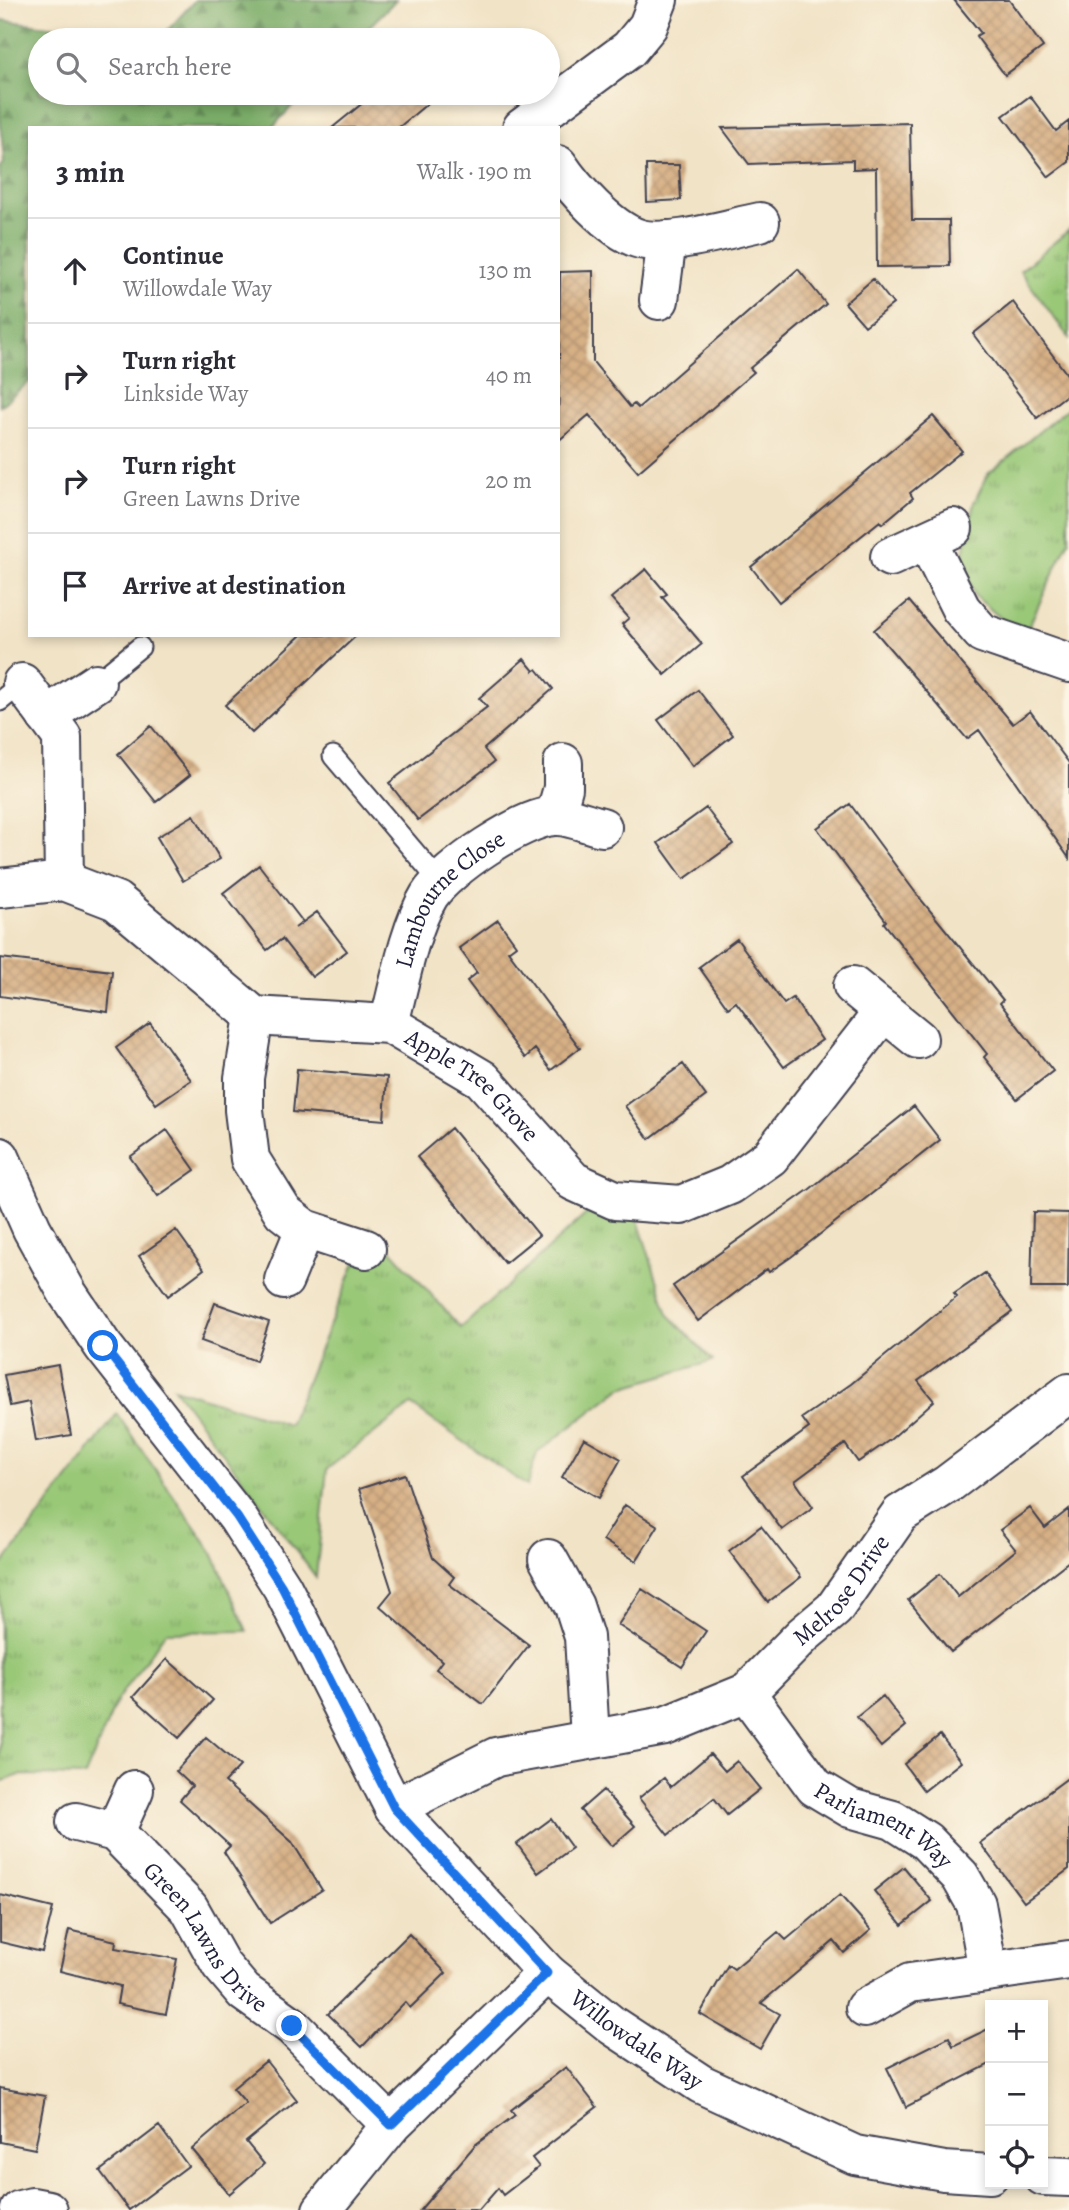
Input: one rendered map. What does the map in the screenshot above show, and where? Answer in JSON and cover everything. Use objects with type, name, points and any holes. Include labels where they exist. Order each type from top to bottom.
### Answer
[{"type":"street","points":[[560,102],[629,49],[648,26],[658,0]]},
{"type":"street","points":[[529,126],[556,105]]},
{"type":"street","points":[[560,167],[602,214],[637,238],[667,240],[760,222]]},
{"type":"street","points":[[659,300],[667,240]]},
{"type":"street","points":[[890,557],[940,534],[961,609],[982,633],[1069,663]]},
{"type":"street","points":[[46,716],[96,683]]},
{"type":"street","points":[[11,692],[46,716],[62,737],[64,881]]},
{"type":"street","points":[[555,816],[563,788],[563,763]]},
{"type":"street","name":"Lambourne Close","points":[[389,1024],[406,955],[429,895],[456,869],[521,825],[555,816],[602,827]]},
{"type":"street","points":[[0,887],[64,881],[116,901],[254,1016],[244,1078],[244,1110],[250,1159],[283,1212],[305,1229],[366,1249]]},
{"type":"street","points":[[853,985],[918,1039]]},
{"type":"street","name":"Apple Tree Grove","points":[[254,1016],[389,1024],[482,1079],[573,1181],[615,1200],[681,1205],[730,1185],[770,1157],[884,1011]]},
{"type":"street","name":"Willowdale Way","points":[[0,1157],[32,1229],[68,1294],[103,1346],[237,1517],[282,1587],[394,1808],[547,1973],[613,2026],[701,2084],[855,2155],[944,2171],[985,2174]]},
{"type":"street","points":[[284,1280],[305,1229]]},
{"type":"street","name":"Melrose Drive","points":[[394,1808],[496,1757],[590,1738],[665,1727],[746,1693],[803,1634],[834,1609],[900,1514],[948,1483],[1069,1392]]},
{"type":"street","points":[[548,1559],[574,1606],[584,1637],[590,1738]]},
{"type":"street","name":"Parliament Way","points":[[746,1693],[815,1787],[850,1808],[893,1820],[926,1841],[960,1876],[976,1904],[988,1971]]},
{"type":"street","points":[[76,1822],[115,1832],[134,1790]]},
{"type":"street","name":"Green Lawns Drive","points":[[115,1832],[189,1908],[221,1965],[244,1992],[292,2026],[391,2125]]},
{"type":"street","points":[[865,2008],[911,1983],[1069,1960]]},
{"type":"street","points":[[322,2210],[391,2125],[547,1973]]},
{"type":"street","points":[[1048,2176],[1069,2177]]},
{"type":"street","points":[[20,2210],[32,2207],[48,2210]]},
{"type":"lane","points":[[96,683],[140,647]]},
{"type":"lane","points":[[333,756],[441,884]]},
{"type":"green space","points":[[195,0],[396,0],[368,28],[170,28]]},
{"type":"green space","points":[[0,20],[64,28],[28,28],[28,105],[293,105],[274,126],[28,126],[28,383],[0,406],[0,168],[4,163],[0,116]]},
{"type":"green space","points":[[1069,230],[1069,338],[1020,271]]},
{"type":"green space","points":[[1069,407],[1069,540],[1028,628],[1003,620],[975,596],[962,564],[974,502],[988,474]]},
{"type":"green space","points":[[606,1196],[632,1201],[668,1314],[713,1361],[621,1388],[537,1453],[527,1486],[411,1405],[327,1469],[316,1577],[174,1388],[289,1425],[370,1226],[461,1328]]},
{"type":"green space","points":[[117,1414],[213,1553],[247,1631],[166,1632],[117,1700],[85,1776],[20,1775],[0,1782],[0,1568]]},
{"type":"building","points":[[954,0],[1009,0],[1043,47],[1005,75],[976,36],[981,33]]},
{"type":"building","points":[[1030,96],[1056,131],[1069,121],[1069,162],[1049,177],[1003,116]]},
{"type":"building","points":[[360,105],[426,105],[400,126],[334,126]]},
{"type":"building","points":[[910,123],[912,220],[949,220],[950,266],[877,267],[876,168],[853,169],[853,160],[749,164],[722,128]]},
{"type":"building","points":[[646,165],[679,165],[681,200],[647,202]]},
{"type":"building","points":[[798,269],[826,304],[750,368],[754,372],[638,472],[589,415],[560,439],[560,272],[593,271],[593,362],[630,407],[634,404],[638,408]]},
{"type":"building","points":[[873,279],[893,304],[865,326],[845,303]]},
{"type":"building","points":[[1013,302],[1069,377],[1069,393],[1037,418],[973,334]]},
{"type":"building","points":[[933,416],[962,451],[910,493],[913,498],[882,524],[880,521],[779,602],[751,567]]},
{"type":"building","points":[[646,569],[667,594],[662,597],[702,644],[665,675],[622,624],[629,618],[611,598]]},
{"type":"building","points":[[909,601],[1013,724],[1030,711],[1069,763],[1069,858],[979,730],[967,739],[874,630]]},
{"type":"building","points":[[299,637],[355,637],[252,733],[225,705]]},
{"type":"building","points":[[524,659],[534,671],[537,669],[553,689],[484,749],[494,762],[418,820],[389,783],[487,707],[479,698]]},
{"type":"building","points":[[698,690],[733,735],[693,766],[658,720]]},
{"type":"building","points":[[151,726],[190,775],[156,802],[118,754]]},
{"type":"building","points":[[850,804],[918,896],[1003,1000],[1000,1003],[1053,1071],[1017,1099],[984,1057],[987,1054],[884,923],[886,921],[817,828]]},
{"type":"building","points":[[706,808],[733,844],[684,879],[658,843]]},
{"type":"building","points":[[194,815],[220,859],[183,881],[157,837]]},
{"type":"building","points":[[259,865],[303,922],[295,928],[317,912],[347,951],[312,977],[282,939],[267,950],[223,893]]},
{"type":"building","points":[[498,920],[516,945],[508,951],[580,1048],[551,1070],[535,1049],[525,1058],[467,981],[477,973],[459,948]]},
{"type":"building","points":[[737,939],[784,1004],[793,998],[822,1040],[784,1067],[736,1002],[728,1008],[699,967]]},
{"type":"building","points":[[0,958],[112,971],[108,1012],[0,996]]},
{"type":"building","points":[[150,1023],[191,1080],[156,1104],[116,1048]]},
{"type":"building","points":[[683,1064],[706,1096],[649,1139],[625,1106]]},
{"type":"building","points":[[297,1069],[387,1077],[384,1120],[293,1112]]},
{"type":"building","points":[[914,1106],[940,1140],[791,1257],[769,1272],[767,1269],[698,1321],[673,1286],[810,1189]]},
{"type":"building","points":[[451,1128],[539,1235],[505,1263],[417,1157]]},
{"type":"building","points":[[167,1130],[195,1170],[158,1196],[130,1157]]},
{"type":"building","points":[[1033,1212],[1069,1213],[1068,1288],[1031,1288]]},
{"type":"building","points":[[176,1230],[204,1269],[168,1296],[139,1256]]},
{"type":"building","points":[[985,1273],[1012,1312],[918,1381],[934,1401],[891,1439],[858,1462],[845,1444],[795,1481],[813,1507],[782,1530],[743,1476],[809,1428],[802,1418],[851,1384],[957,1297],[954,1294]]},
{"type":"building","points":[[215,1303],[269,1322],[256,1361],[201,1341]]},
{"type":"building","points":[[58,1365],[71,1435],[36,1441],[29,1402],[10,1406],[4,1375]]},
{"type":"building","points":[[584,1438],[621,1459],[599,1498],[562,1477]]},
{"type":"building","points":[[405,1474],[433,1558],[454,1577],[449,1584],[529,1645],[483,1704],[436,1669],[442,1661],[380,1606],[392,1591],[359,1489]]},
{"type":"building","points":[[625,1505],[658,1526],[636,1561],[603,1540]]},
{"type":"building","points":[[1030,1508],[1045,1528],[1069,1509],[1069,1561],[951,1652],[908,1600],[940,1574],[958,1597],[1016,1550],[1000,1530]]},
{"type":"building","points":[[761,1526],[801,1577],[768,1602],[729,1551]]},
{"type":"building","points":[[642,1589],[706,1631],[682,1667],[618,1625]]},
{"type":"building","points":[[167,1659],[213,1700],[179,1738],[133,1697]]},
{"type":"building","points":[[883,1696],[906,1726],[881,1747],[857,1717]]},
{"type":"building","points":[[940,1735],[961,1762],[924,1791],[904,1764]]},
{"type":"building","points":[[206,1737],[240,1766],[225,1782],[292,1842],[322,1890],[270,1923],[224,1852],[230,1846],[180,1800],[192,1786],[176,1771]]},
{"type":"building","points":[[710,1754],[725,1771],[737,1761],[760,1789],[727,1815],[714,1798],[668,1835],[639,1798],[664,1778],[671,1787]]},
{"type":"building","points":[[1069,1777],[1069,1869],[1024,1902],[980,1843]]},
{"type":"building","points":[[603,1790],[635,1826],[612,1846],[580,1810]]},
{"type":"building","points":[[551,1819],[572,1848],[538,1873],[517,1844]]},
{"type":"building","points":[[904,1867],[932,1901],[902,1925],[874,1891]]},
{"type":"building","points":[[0,1895],[53,1908],[42,1952],[0,1942]]},
{"type":"building","points":[[840,1895],[871,1930],[844,1953],[834,1941],[761,2003],[780,2014],[760,2049],[700,2014],[728,1965],[734,1969],[778,1932],[786,1940]]},
{"type":"building","points":[[69,1930],[116,1941],[115,1948],[177,1959],[166,2014],[117,2004],[120,1986],[60,1971]]},
{"type":"building","points":[[409,1934],[446,1973],[410,2008],[405,2002],[362,2047],[328,2014]]},
{"type":"building","points":[[985,2030],[985,2067],[906,2107],[887,2068],[949,2037],[953,2046]]},
{"type":"building","points":[[266,2061],[297,2100],[246,2142],[264,2164],[229,2194],[192,2149],[246,2103],[233,2088]]},
{"type":"building","points":[[566,2067],[597,2107],[532,2158],[539,2167],[503,2195],[498,2188],[479,2210],[420,2210],[475,2145],[515,2115],[511,2110]]},
{"type":"building","points":[[0,2088],[45,2096],[35,2149],[0,2142]]},
{"type":"building","points":[[159,2126],[188,2166],[129,2210],[100,2171]]},
{"type":"route","points":[[103,1346],[237,1517],[282,1587],[394,1808],[547,1973],[391,2125],[292,2026]]}]
